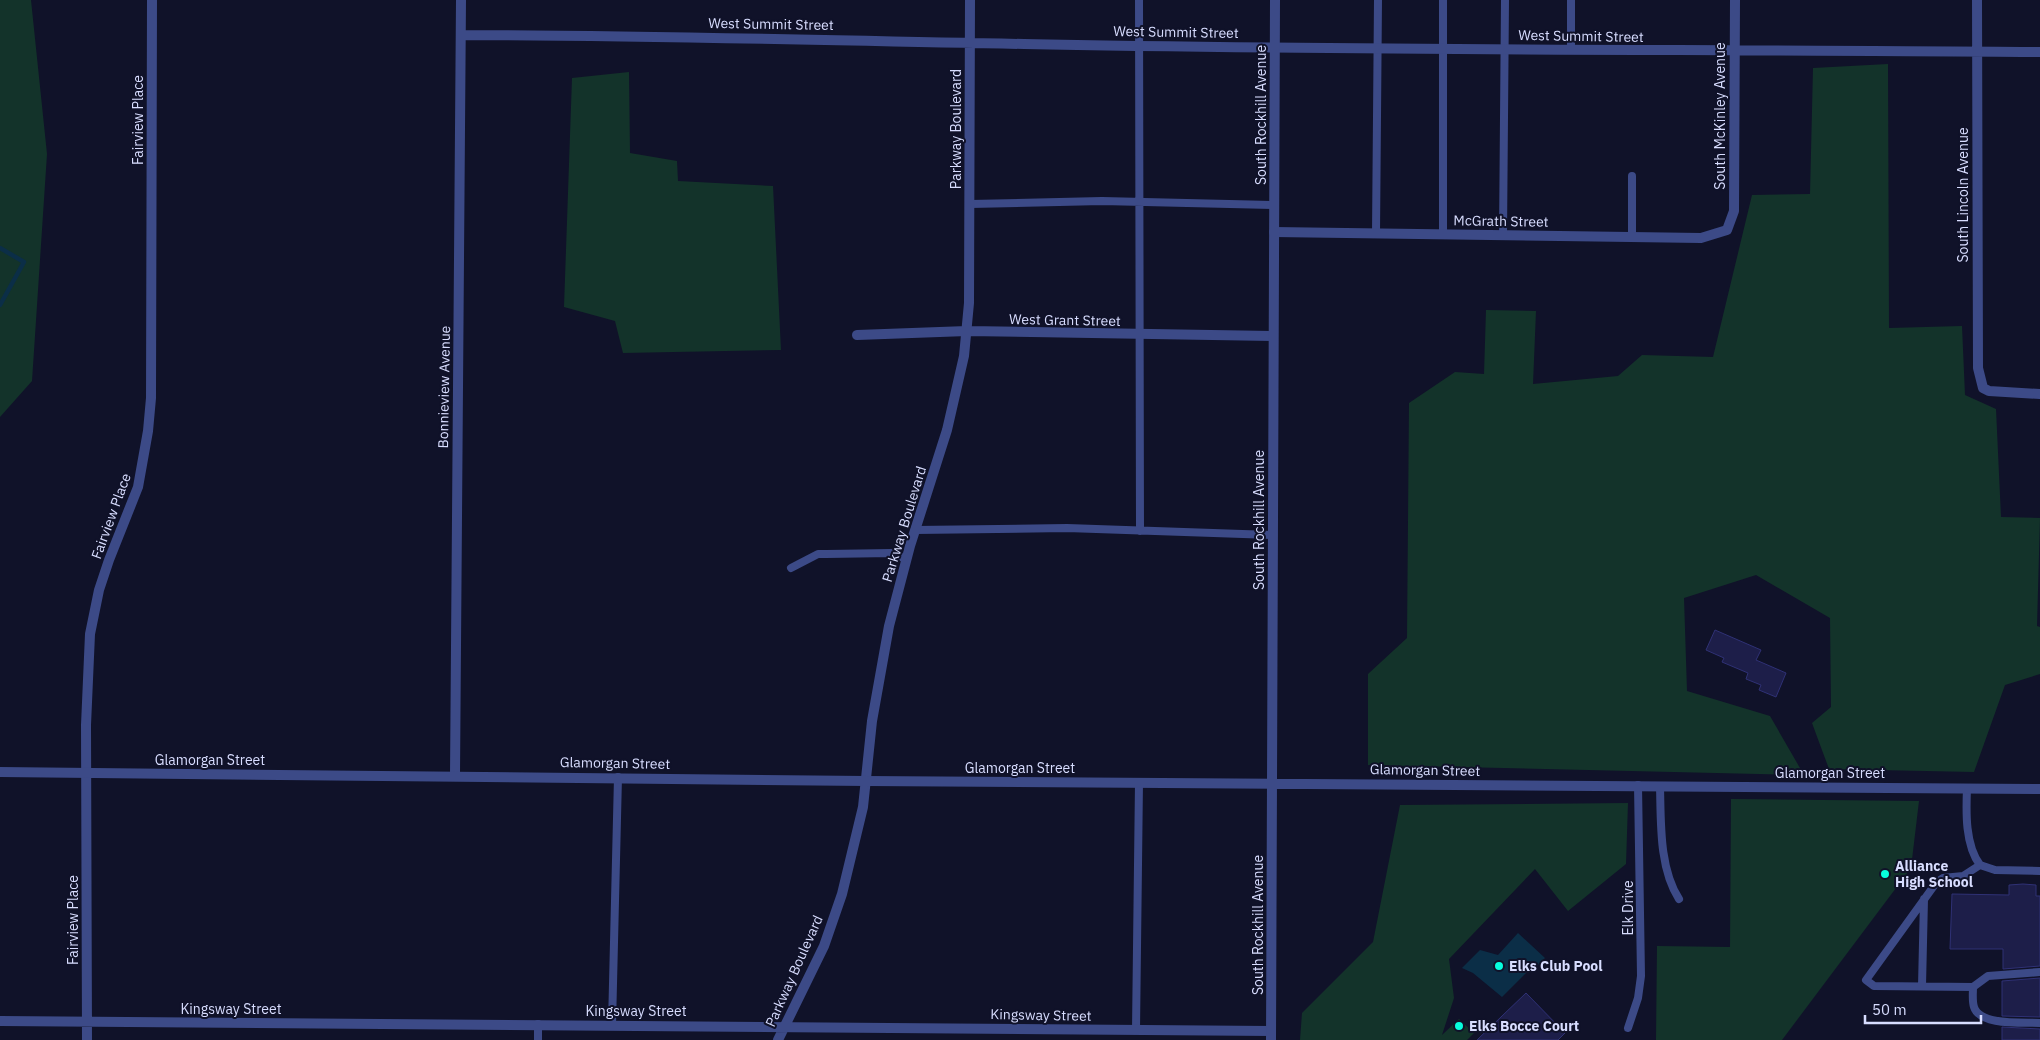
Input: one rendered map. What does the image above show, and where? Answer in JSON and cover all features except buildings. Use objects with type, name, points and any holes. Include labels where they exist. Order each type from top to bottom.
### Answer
[{"type":"street","name":"Fairview Place","points":[[87,1040],[87,666],[91,627],[109,560],[138,487],[148,431],[151,398],[152,0]]},
{"type":"street","name":"Bonnieview Avenue","points":[[455,775],[461,0]]},
{"type":"street","name":"Parkway Boulevard","points":[[778,1040],[824,946],[842,894],[858,829],[866,781],[872,721],[889,626],[906,559],[947,430],[967,332],[970,204],[970,0]]},
{"type":"street","name":"South Rockhill Avenue","points":[[1271,1036],[1275,0]]},
{"type":"street","name":"South McKinley Avenue","points":[[1727,230],[1734,211],[1735,0]]},
{"type":"street","name":"South Lincoln Avenue","points":[[1977,0],[1978,368],[1983,388],[1994,392],[2040,394]]},
{"type":"street","name":"West Summit Street","points":[[461,35],[1734,52],[2040,52]]},
{"type":"street","name":"McGrath Street","points":[[1274,232],[1701,238],[1727,230]]},
{"type":"street","name":"West Grant Street","points":[[858,335],[967,332],[1273,336]]},
{"type":"street","name":"Glamorgan Street","points":[[0,772],[455,775],[866,781],[1273,782],[2040,789]]},
{"type":"street","name":"Kingsway Street","points":[[0,1020],[1136,1030],[1271,1036]]},
{"type":"lane","points":[[1139,0],[1140,531]]},
{"type":"lane","points":[[1376,233],[1378,0]]},
{"type":"lane","points":[[1443,0],[1443,234]]},
{"type":"lane","points":[[1503,235],[1505,0]]},
{"type":"lane","points":[[1571,0],[1571,50]]},
{"type":"lane","points":[[1632,176],[1632,237]]},
{"type":"lane","points":[[970,204],[1140,202],[1274,205]]},
{"type":"lane","points":[[915,530],[1067,528],[1272,535]]},
{"type":"lane","points":[[791,568],[818,554],[849,552],[892,553],[906,559]]},
{"type":"lane","points":[[612,1024],[618,777]]},
{"type":"lane","points":[[1136,1030],[1139,782]]},
{"type":"lane","name":"Elk Drive","points":[[1628,1028],[1638,998],[1640,976],[1638,785]]},
{"type":"lane","points":[[1660,786],[1665,860],[1672,889],[1679,899]]},
{"type":"lane","points":[[1966,788],[1966,813],[1970,839],[1980,865]]},
{"type":"lane","points":[[1980,865],[1995,870],[2040,871]]},
{"type":"lane","points":[[1980,865],[1963,876],[1943,878],[1936,883],[1866,980],[1874,986],[1973,987],[1988,976],[2040,972]]},
{"type":"lane","points":[[1922,986],[1924,900]]},
{"type":"lane","points":[[1973,987],[1973,1006],[1977,1013],[1987,1020],[2040,1023]]},
{"type":"lane","points":[[538,1024],[538,1040]]},
{"type":"green space","points":[[0,0],[31,0],[47,154],[32,381],[0,417]]},
{"type":"green space","points":[[1888,64],[1889,328],[1962,326],[1965,395],[1996,409],[2001,517],[2040,518],[2037,626],[2040,627],[2040,674],[2005,685],[1974,772],[1829,769],[1812,723],[1831,707],[1830,618],[1756,575],[1684,598],[1687,691],[1770,716],[1804,775],[1368,765],[1368,674],[1407,638],[1409,403],[1455,372],[1484,374],[1486,310],[1536,311],[1533,384],[1618,376],[1642,355],[1713,357],[1752,195],[1810,194],[1813,68]]},
{"type":"green space","points":[[629,72],[630,153],[677,161],[678,181],[773,186],[781,350],[623,353],[615,321],[564,307],[572,78]]},
{"type":"green space","points":[[1731,799],[1919,801],[1911,868],[1782,1040],[1656,1040],[1657,946],[1730,947]]},
{"type":"green space","points":[[1628,803],[1626,864],[1568,911],[1535,869],[1449,959],[1454,998],[1442,1035],[1459,1019],[1474,1033],[1467,1040],[1300,1040],[1302,1013],[1373,942],[1400,805]]},
{"type":"water","name":"Elks Club Pool","points":[[1518,933],[1545,958],[1537,966],[1534,965],[1502,997],[1473,973],[1462,968],[1480,950],[1498,955]]},
{"type":"waterway","points":[[0,248],[24,262],[0,305]]},
{"type":"place","name":"Alliance High School","points":[[1885,874]]},
{"type":"place","name":"Elks Club Pool","points":[[1499,966]]},
{"type":"place","name":"Elks Bocce Court","points":[[1459,1026]]}]
